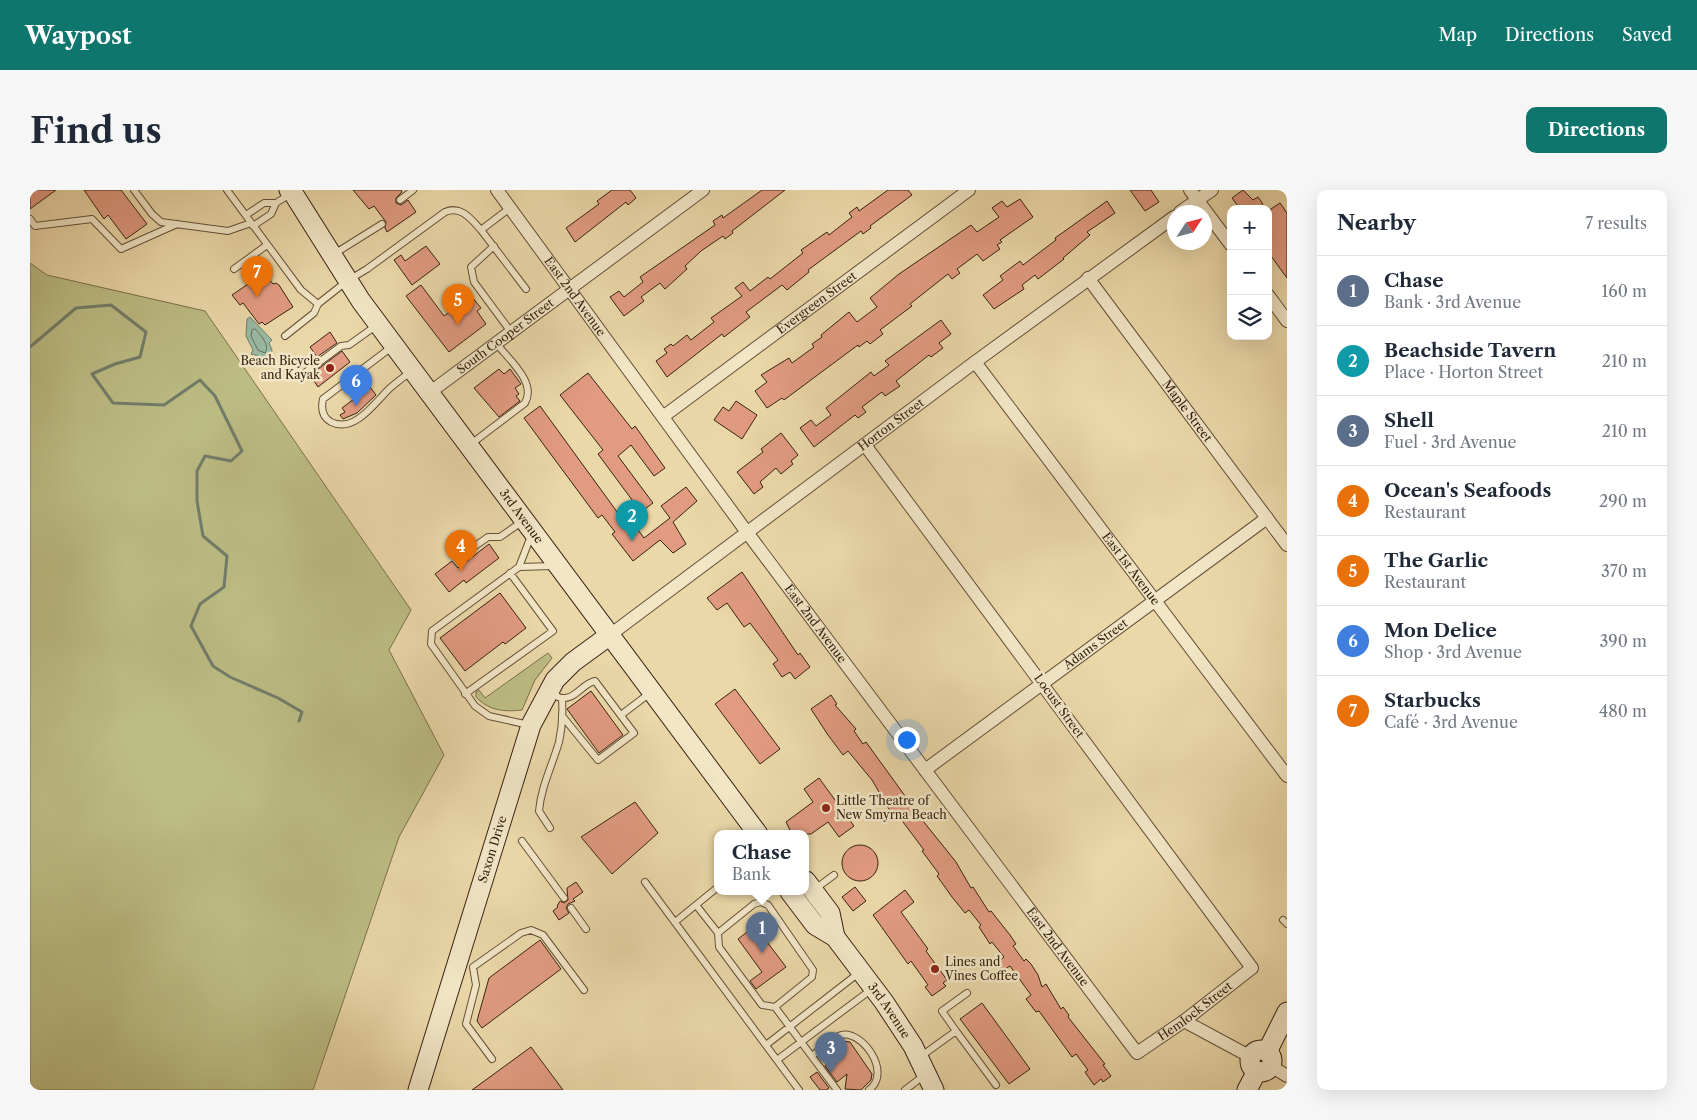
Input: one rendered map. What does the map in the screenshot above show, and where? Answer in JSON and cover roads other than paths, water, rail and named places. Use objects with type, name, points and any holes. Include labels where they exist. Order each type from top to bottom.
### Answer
[{"type":"main road","name":"3rd Avenue","points":[[288,194],[378,324],[755,830]]},
{"type":"main road","name":"Saxon Drive","points":[[418,1090],[531,725],[556,693],[573,662],[610,635]]},
{"type":"main road","name":"3rd Avenue","points":[[809,886],[830,913],[835,937]]},
{"type":"main road","name":"3rd Avenue","points":[[792,895],[815,925],[835,937],[874,988],[899,1024],[926,1074]]},
{"type":"main road","points":[[1247,1090],[1287,1012]]},
{"type":"street","name":"East 2nd Avenue","points":[[497,190],[664,416],[746,531],[1137,1053]]},
{"type":"street","name":"South Cooper Street","points":[[429,393],[703,190]]},
{"type":"street","name":"Evergreen Street","points":[[664,416],[969,190]]},
{"type":"street","points":[[1186,205],[1194,195],[1212,190]]},
{"type":"street","points":[[1194,195],[1227,240]]},
{"type":"street","name":"Horton Street","points":[[610,635],[746,531],[865,445],[1088,278],[1167,222]]},
{"type":"street","name":"Maple Street","points":[[1088,278],[1287,545]]},
{"type":"street","points":[[1272,301],[1287,321]]},
{"type":"street","name":"East 1st Avenue","points":[[975,362],[1157,601],[1287,776]]},
{"type":"street","name":"Locust Street","points":[[865,445],[1252,968]]},
{"type":"street","name":"Adams Street","points":[[925,770],[1044,685],[1267,518]]},
{"type":"street","name":"Hemlock Street","points":[[1137,1053],[1184,1021],[1252,968]]},
{"type":"street","points":[[1184,1021],[1287,1076]]},
{"type":"lane","points":[[134,190],[156,219],[228,231],[252,224],[271,214],[288,194]]},
{"type":"lane","points":[[227,190],[301,290],[318,304]]},
{"type":"lane","points":[[400,200],[413,190]]},
{"type":"lane","points":[[246,216],[264,203],[288,194]]},
{"type":"lane","points":[[481,230],[510,208]]},
{"type":"lane","points":[[285,336],[314,314],[318,304],[347,280],[367,269],[416,232],[451,210],[460,210],[481,230],[526,289]]},
{"type":"lane","points":[[30,219],[35,226],[92,220],[121,249],[177,224]]},
{"type":"lane","points":[[331,256],[382,224]]},
{"type":"lane","points":[[234,270],[267,244]]},
{"type":"lane","points":[[494,246],[471,267],[474,282],[511,332]]},
{"type":"lane","points":[[302,375],[342,346],[349,345],[378,324]]},
{"type":"lane","points":[[468,446],[525,403],[528,398],[527,382],[496,343]]},
{"type":"lane","points":[[394,345],[323,398],[321,408],[326,419],[334,423],[346,424],[360,417],[412,370]]},
{"type":"lane","points":[[458,558],[488,537],[500,537],[528,526]]},
{"type":"lane","points":[[519,567],[528,526]]},
{"type":"lane","points":[[531,725],[490,716],[475,706],[431,644],[432,631],[519,567],[558,566]]},
{"type":"lane","points":[[465,694],[552,630],[510,573]]},
{"type":"lane","points":[[595,681],[634,733],[598,760],[563,717],[556,693],[571,697],[590,682],[595,681]]},
{"type":"lane","points":[[621,715],[652,692]]},
{"type":"lane","points":[[550,828],[539,811],[540,794],[559,742],[563,717]]},
{"type":"lane","points":[[522,841],[564,898]]},
{"type":"lane","points":[[809,886],[834,875]]},
{"type":"lane","points":[[646,882],[799,1090]]},
{"type":"lane","points":[[675,922],[714,890]]},
{"type":"lane","points":[[718,933],[754,904],[761,902],[768,905],[813,970],[812,977],[775,1007]]},
{"type":"lane","points":[[696,905],[718,933],[719,947],[762,1005],[775,1007],[837,1090]]},
{"type":"lane","points":[[571,908],[586,929]]},
{"type":"lane","points":[[492,1059],[466,1024],[476,985],[473,967],[521,933],[531,930],[543,935],[584,990]]},
{"type":"lane","points":[[766,1045],[861,972]]},
{"type":"lane","points":[[777,1060],[874,988]]},
{"type":"lane","points":[[967,993],[942,1011],[996,1085]]},
{"type":"lane","points":[[904,1090],[926,1074],[956,1031]]},
{"type":"lane","points":[[812,1056],[839,1035],[848,1034],[856,1037],[864,1044],[878,1067],[879,1077],[876,1085],[869,1090]]},
{"type":"water","points":[[250,317],[272,340],[269,343],[272,350],[269,365],[264,366],[259,356],[251,354],[253,350],[246,336],[247,319]]},
{"type":"waterway","points":[[30,347],[76,308],[111,305],[146,332],[140,357],[115,364],[92,374],[113,403],[164,405],[200,380],[215,396],[242,451],[231,461],[205,456],[197,471],[197,501],[203,536],[227,556],[224,587],[200,604],[191,626],[213,666],[230,677],[278,698],[302,712],[299,721]]},
{"type":"place","name":"Starbucks","points":[[257,297]]},
{"type":"place","name":"The Garlic","points":[[458,325]]},
{"type":"place","name":"Beach Bicycle and Kayak","points":[[330,368]]},
{"type":"place","name":"Mon Delice","points":[[356,406]]},
{"type":"place","name":"Beachside Tavern","points":[[632,541]]},
{"type":"place","name":"Ocean's Seafoods","points":[[461,571]]},
{"type":"place","name":"Little Theatre of New Smyrna Beach","points":[[826,808]]},
{"type":"place","name":"Chase","points":[[762,953]]},
{"type":"place","name":"Lines and Vines Coffee","points":[[935,969]]},
{"type":"place","name":"Shell","points":[[831,1073]]}]
